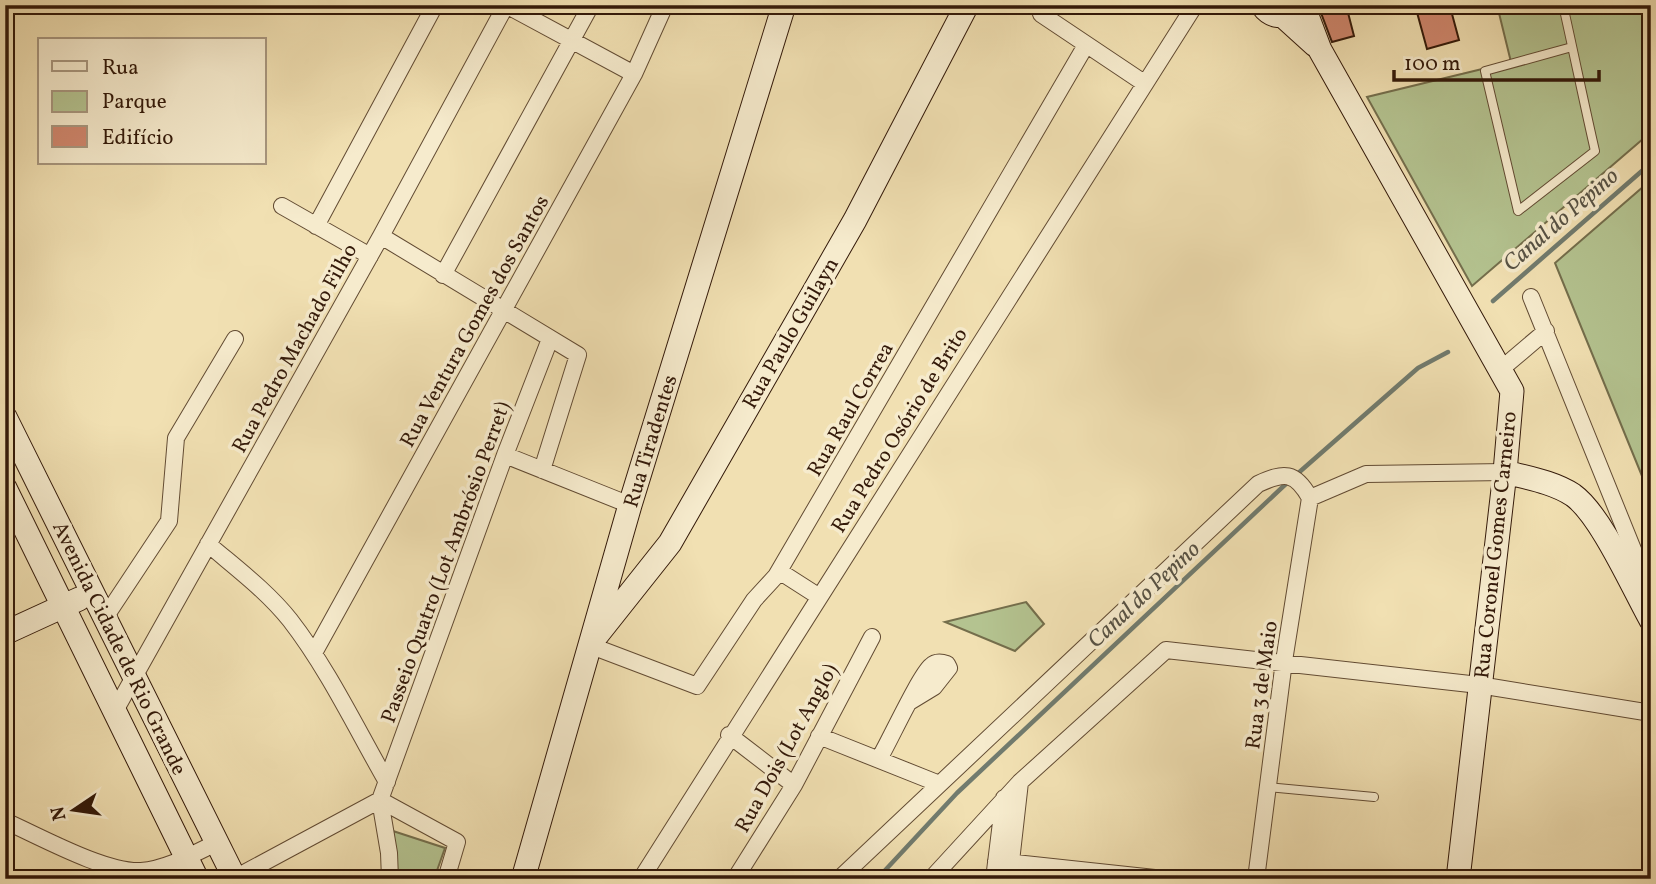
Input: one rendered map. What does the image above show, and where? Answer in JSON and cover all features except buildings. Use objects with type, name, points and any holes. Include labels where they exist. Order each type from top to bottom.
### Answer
[{"type":"street","points":[[316,226],[435,5]]},
{"type":"street","points":[[506,5],[634,74]]},
{"type":"street","name":"Rua Pedro Machado Filho","points":[[116,709],[370,256],[506,5]]},
{"type":"street","points":[[443,275],[591,5]]},
{"type":"street","name":"Rua Ventura Gomes dos Santos","points":[[314,653],[634,74],[665,5]]},
{"type":"street","name":"Rua Tiradentes","points":[[523,879],[629,505],[784,5]]},
{"type":"street","name":"Rua Paulo Guilayn","points":[[589,645],[670,543],[855,219],[967,5]]},
{"type":"street","name":"Rua Pedro Osório de Brito","points":[[642,878],[729,735],[1195,5]]},
{"type":"street","points":[[1262,5],[1272,15],[1294,9]]},
{"type":"street","name":"Rua Coronel Gomes Carneiro","points":[[1294,9],[1320,50],[1511,391],[1505,472],[1458,879]]},
{"type":"street","points":[[1041,15],[1144,83]]},
{"type":"street","name":"Rua Raul Correa","points":[[589,645],[697,686],[754,600],[779,571],[1086,45]]},
{"type":"street","points":[[282,206],[370,256]]},
{"type":"street","points":[[381,236],[578,355],[542,470]]},
{"type":"street","points":[[1531,296],[1651,594]]},
{"type":"street","points":[[1500,370],[1546,331]]},
{"type":"street","points":[[106,617],[169,521],[176,438],[235,339]]},
{"type":"street","name":"Passeio Quatro (Lot Ambrósio Perret)","points":[[380,800],[550,339]]},
{"type":"street","name":"Avenida Cidade de Rio Grande","points":[[5,417],[235,878]]},
{"type":"street","points":[[505,455],[629,505]]},
{"type":"street","points":[[839,879],[937,783],[1258,484],[1275,476],[1295,479],[1310,498],[1366,474],[1505,472],[1554,485],[1574,496],[1593,517],[1651,620]]},
{"type":"street","name":"Avenida Cidade de Rio Grande","points":[[5,488],[116,709],[197,879]]},
{"type":"street","name":"Rua 3 de Maio","points":[[1256,879],[1284,661],[1310,498]]},
{"type":"street","points":[[208,544],[260,587],[289,619],[314,653],[387,782]]},
{"type":"street","points":[[779,571],[818,596]]},
{"type":"street","points":[[5,633],[93,592]]},
{"type":"street","name":"Rua Dois (Lot Anglo)","points":[[735,879],[794,785],[872,637]]},
{"type":"street","points":[[931,879],[1020,782],[1166,650],[1284,661],[1479,685],[1651,713]]},
{"type":"street","points":[[880,759],[911,701]]},
{"type":"street","points":[[729,735],[794,785]]},
{"type":"street","points":[[819,736],[937,783]]},
{"type":"street","points":[[994,879],[1005,867],[1020,782]]},
{"type":"street","points":[[1004,798],[1005,867]]},
{"type":"street","points":[[380,800],[457,842],[446,879]]},
{"type":"street","points":[[235,878],[380,800]]},
{"type":"street","points":[[380,800],[389,853],[390,879]]},
{"type":"street","points":[[5,821],[114,869],[140,871],[187,857],[216,843]]},
{"type":"street","points":[[1005,867],[1164,879]]},
{"type":"lane","points":[[1563,5],[1595,151],[1518,211],[1485,71],[1572,47]]},
{"type":"lane","points":[[1268,787],[1374,797]]},
{"type":"green space","points":[[1497,5],[1651,5],[1651,132],[1472,286],[1367,97],[1511,62]]},
{"type":"green space","points":[[1651,180],[1651,498],[1555,263]]},
{"type":"green space","points":[[1026,602],[1044,624],[1015,651],[945,622]]},
{"type":"green space","points":[[393,831],[445,848],[434,879],[398,879]]},
{"type":"waterway","name":"Canal do Pepino","points":[[1493,301],[1651,163]]},
{"type":"waterway","name":"Canal do Pepino","points":[[1296,475],[1418,368],[1448,352]]},
{"type":"waterway","name":"Canal do Pepino","points":[[877,879],[957,793],[1289,481]]}]
